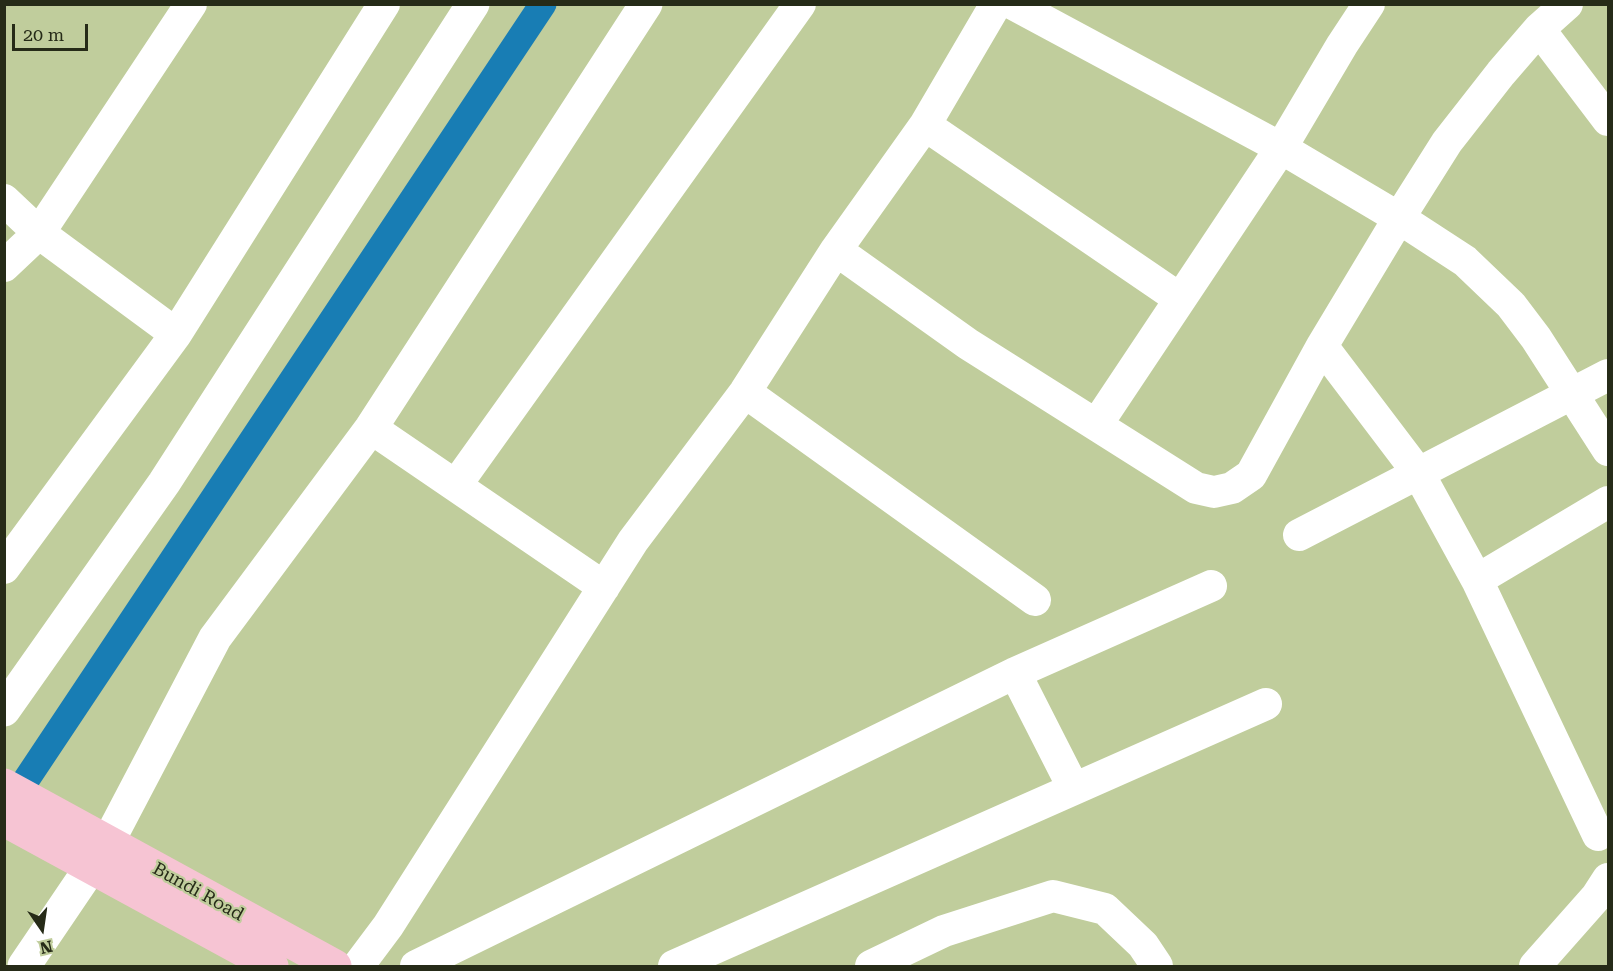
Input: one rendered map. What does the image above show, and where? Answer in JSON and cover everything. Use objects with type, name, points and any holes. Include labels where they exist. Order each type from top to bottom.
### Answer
[{"type":"main road","points":[[4,785],[56,831]]},
{"type":"main road","points":[[4,820],[56,831]]},
{"type":"main road","name":"Bundi Road","points":[[56,831],[99,854],[335,966]]},
{"type":"main road","name":"Bundi Road","points":[[99,854],[272,966]]},
{"type":"street","points":[[4,266],[39,233],[191,4]]},
{"type":"street","points":[[4,568],[176,334],[384,4]]},
{"type":"street","points":[[4,710],[164,483],[473,4]]},
{"type":"street","points":[[24,966],[99,854],[215,638],[371,428],[646,4]]},
{"type":"street","points":[[456,485],[800,4]]},
{"type":"street","points":[[358,966],[388,926],[633,542],[745,392],[836,250],[925,125],[996,4]]},
{"type":"street","points":[[1013,4],[1281,148],[1399,218],[1465,261],[1511,305],[1536,338],[1608,450]]},
{"type":"street","points":[[1097,424],[1281,148],[1342,45],[1370,4]]},
{"type":"street","points":[[836,250],[968,344],[1197,488],[1214,492],[1232,488],[1251,475],[1322,346],[1447,142],[1539,29],[1567,4]]},
{"type":"street","points":[[1539,29],[1608,120]]},
{"type":"street","points":[[925,125],[1180,299]]},
{"type":"street","points":[[4,200],[39,233],[176,334]]},
{"type":"street","points":[[1322,346],[1419,474],[1477,580],[1603,833],[1608,866]]},
{"type":"street","points":[[1299,535],[1608,375]]},
{"type":"street","points":[[745,392],[1035,600]]},
{"type":"street","points":[[371,428],[604,587]]},
{"type":"street","points":[[1477,580],[1608,502]]},
{"type":"street","points":[[416,966],[1015,673],[1211,586]]},
{"type":"street","points":[[1015,673],[1074,789]]},
{"type":"street","points":[[674,966],[1266,704]]},
{"type":"street","points":[[1535,966],[1597,896],[1608,879]]},
{"type":"street","points":[[871,966],[944,931],[1053,896],[1105,909],[1143,945],[1157,966]]},
{"type":"waterway","points":[[6,810],[543,4]]}]
